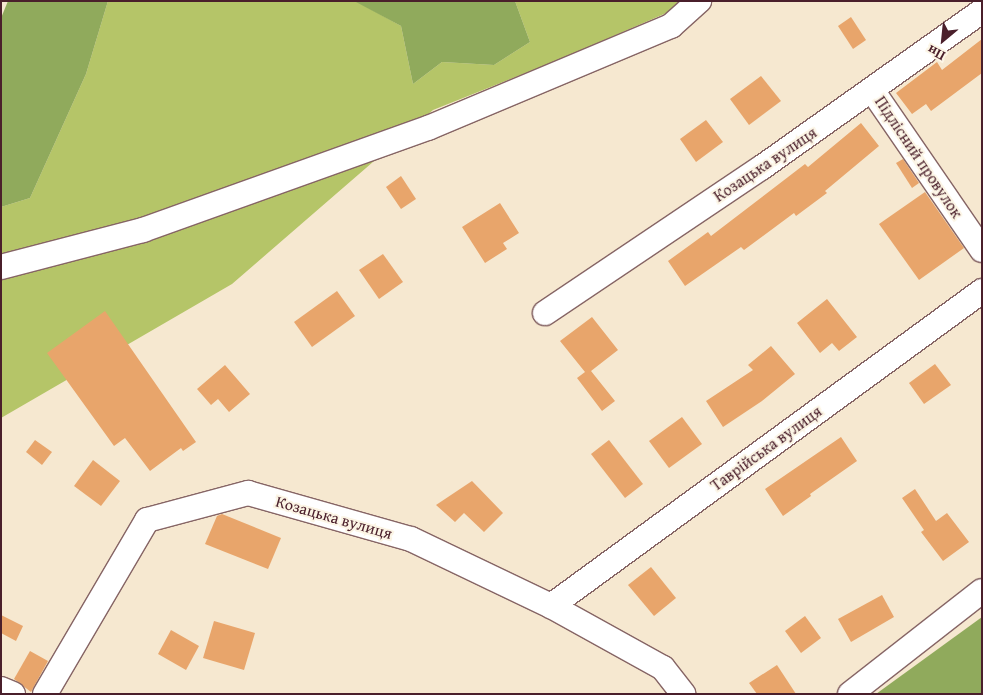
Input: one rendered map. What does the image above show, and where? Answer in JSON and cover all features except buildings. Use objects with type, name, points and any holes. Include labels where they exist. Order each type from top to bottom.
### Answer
[{"type":"street","points":[[1,267],[143,230],[428,128],[671,26],[699,1]]},
{"type":"street","name":"Козацька вулиця","points":[[545,314],[872,90],[982,11]]},
{"type":"street","name":"Підлісний провулок","points":[[872,90],[982,250]]},
{"type":"street","name":"Таврійська вулиця","points":[[551,606],[982,291]]},
{"type":"street","name":"Козацька вулиця","points":[[45,694],[147,520],[248,492],[411,539],[551,606],[663,668],[684,694]]},
{"type":"street","points":[[850,694],[982,591]]},
{"type":"street","points":[[1,689],[13,694]]},
{"type":"green space","points":[[8,1],[108,1],[86,74],[30,198],[1,207],[1,18]]},
{"type":"green space","points":[[108,1],[356,1],[401,26],[413,84],[442,62],[494,65],[530,42],[515,1],[683,1],[671,11],[563,58],[433,110],[232,284],[1,418],[1,207],[30,198],[86,74]]},
{"type":"green space","points":[[515,1],[530,42],[494,65],[442,62],[413,84],[401,26],[356,2]]},
{"type":"green space","points":[[982,617],[982,694],[876,694]]}]
